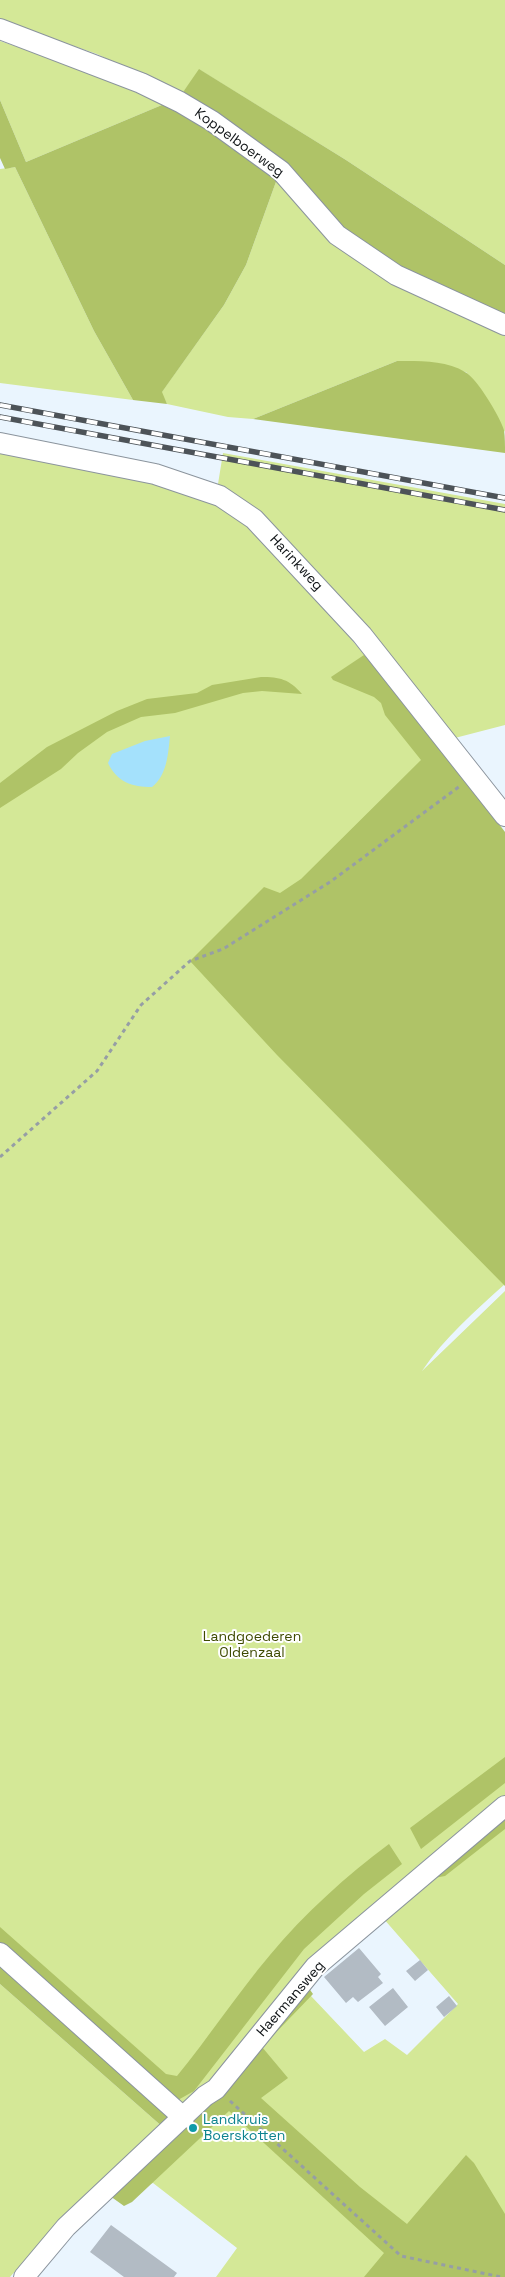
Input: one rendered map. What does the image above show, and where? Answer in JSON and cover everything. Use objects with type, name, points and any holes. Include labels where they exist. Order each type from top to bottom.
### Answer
[{"type":"street","name":"Koppelboerweg","points":[[0,29],[141,83],[180,102],[212,121],[281,171],[337,234],[352,245],[396,275],[505,326]]},
{"type":"street","name":"Harinkweg","points":[[0,443],[155,474],[220,496],[254,519],[362,634],[505,816]]},
{"type":"street","name":"Haermansweg","points":[[24,2277],[66,2227],[206,2096],[216,2089],[315,1967],[505,1806]]},
{"type":"street","points":[[0,1953],[184,2118]]},
{"type":"path","points":[[0,1157],[97,1071],[141,1005],[190,961],[223,949],[330,882],[474,775]]},
{"type":"path","points":[[216,2089],[401,2256],[501,2277]]},
{"type":"green space","points":[[0,0],[505,0],[505,265],[346,160],[200,70],[181,95],[97,54],[0,21]]},
{"type":"green space","points":[[0,41],[125,83],[169,102],[26,162],[0,100]]},
{"type":"green space","points":[[199,69],[346,160],[505,265],[505,319],[366,249],[181,95]]},
{"type":"green space","points":[[0,100],[26,162],[169,102],[277,179],[246,265],[224,305],[162,392],[167,404],[133,400],[94,331],[15,167],[5,169],[0,158]]},
{"type":"green space","points":[[15,167],[94,331],[133,400],[0,383],[0,169]]},
{"type":"green space","points":[[277,179],[342,250],[425,300],[505,332],[505,432],[480,389],[466,372],[397,361],[253,419],[228,417],[167,404],[161,393],[224,305],[246,265]]},
{"type":"green space","points":[[397,361],[441,363],[458,368],[470,376],[488,398],[502,424],[505,453],[253,419]]},
{"type":"green space","name":"Landgoederen Oldenzaal","points":[[0,450],[196,489],[270,543],[428,730],[505,1284],[450,1336],[422,1371],[505,1291],[505,2277],[216,2277],[237,2248],[153,2183],[110,2196],[174,2139],[194,2117],[0,1945]],"holes":[[[383,1918],[458,2004],[407,2055],[385,2039],[364,2052],[311,1996],[302,1982]]]},
{"type":"green space","points":[[223,453],[505,504],[505,725],[451,739],[275,530],[239,497],[218,484]]},
{"type":"green space","points":[[364,655],[428,730],[505,832],[505,1286],[277,1055],[190,961],[264,887],[280,893],[301,879],[421,760],[385,715],[381,703],[374,697],[333,680],[331,677]]},
{"type":"green space","points":[[261,677],[284,680],[293,685],[302,694],[262,691],[243,693],[175,713],[141,717],[107,732],[78,753],[61,769],[0,808],[0,783],[47,747],[117,711],[147,699],[197,693],[212,685]]},
{"type":"green space","points":[[505,1757],[505,1783],[421,1849],[410,1828]]},
{"type":"green space","points":[[505,1814],[505,1829],[445,1876],[434,1878]]},
{"type":"green space","points":[[389,1844],[402,1864],[364,1894],[304,1949],[194,2091],[178,2100],[0,1945],[0,1927],[166,2074],[177,2076],[246,1985],[283,1940],[326,1896]]},
{"type":"green space","points":[[0,1965],[171,2120],[165,2129],[0,1984]]},
{"type":"green space","points":[[0,1984],[165,2129],[59,2222],[10,2277],[0,2277]]},
{"type":"green space","points":[[308,1987],[313,1994],[262,2047],[288,2078],[261,2098],[360,2187],[407,2224],[466,2155],[474,2163],[505,2214],[505,2277],[364,2277],[384,2253],[229,2111],[132,2202],[124,2206],[110,2196],[174,2140]]},
{"type":"water","points":[[170,736],[164,771],[152,787],[138,786],[126,782],[116,775],[108,763],[112,754],[145,741]]},
{"type":"building","points":[[359,1948],[381,1974],[378,1977],[383,1983],[358,2002],[353,1997],[346,2003],[324,1977]]},
{"type":"building","points":[[420,1960],[428,1970],[415,1981],[406,1971]]},
{"type":"building","points":[[393,1988],[408,2007],[385,2026],[369,2007]]},
{"type":"building","points":[[449,1996],[457,2006],[444,2017],[436,2007]]},
{"type":"building","points":[[111,2225],[177,2273],[174,2277],[124,2277],[90,2252]]},
{"type":"railway","points":[[0,405],[505,498]]},
{"type":"railway","points":[[0,417],[505,510]]},
{"type":"place","name":"Landkruis Boerskotten","points":[[193,2128]]}]
